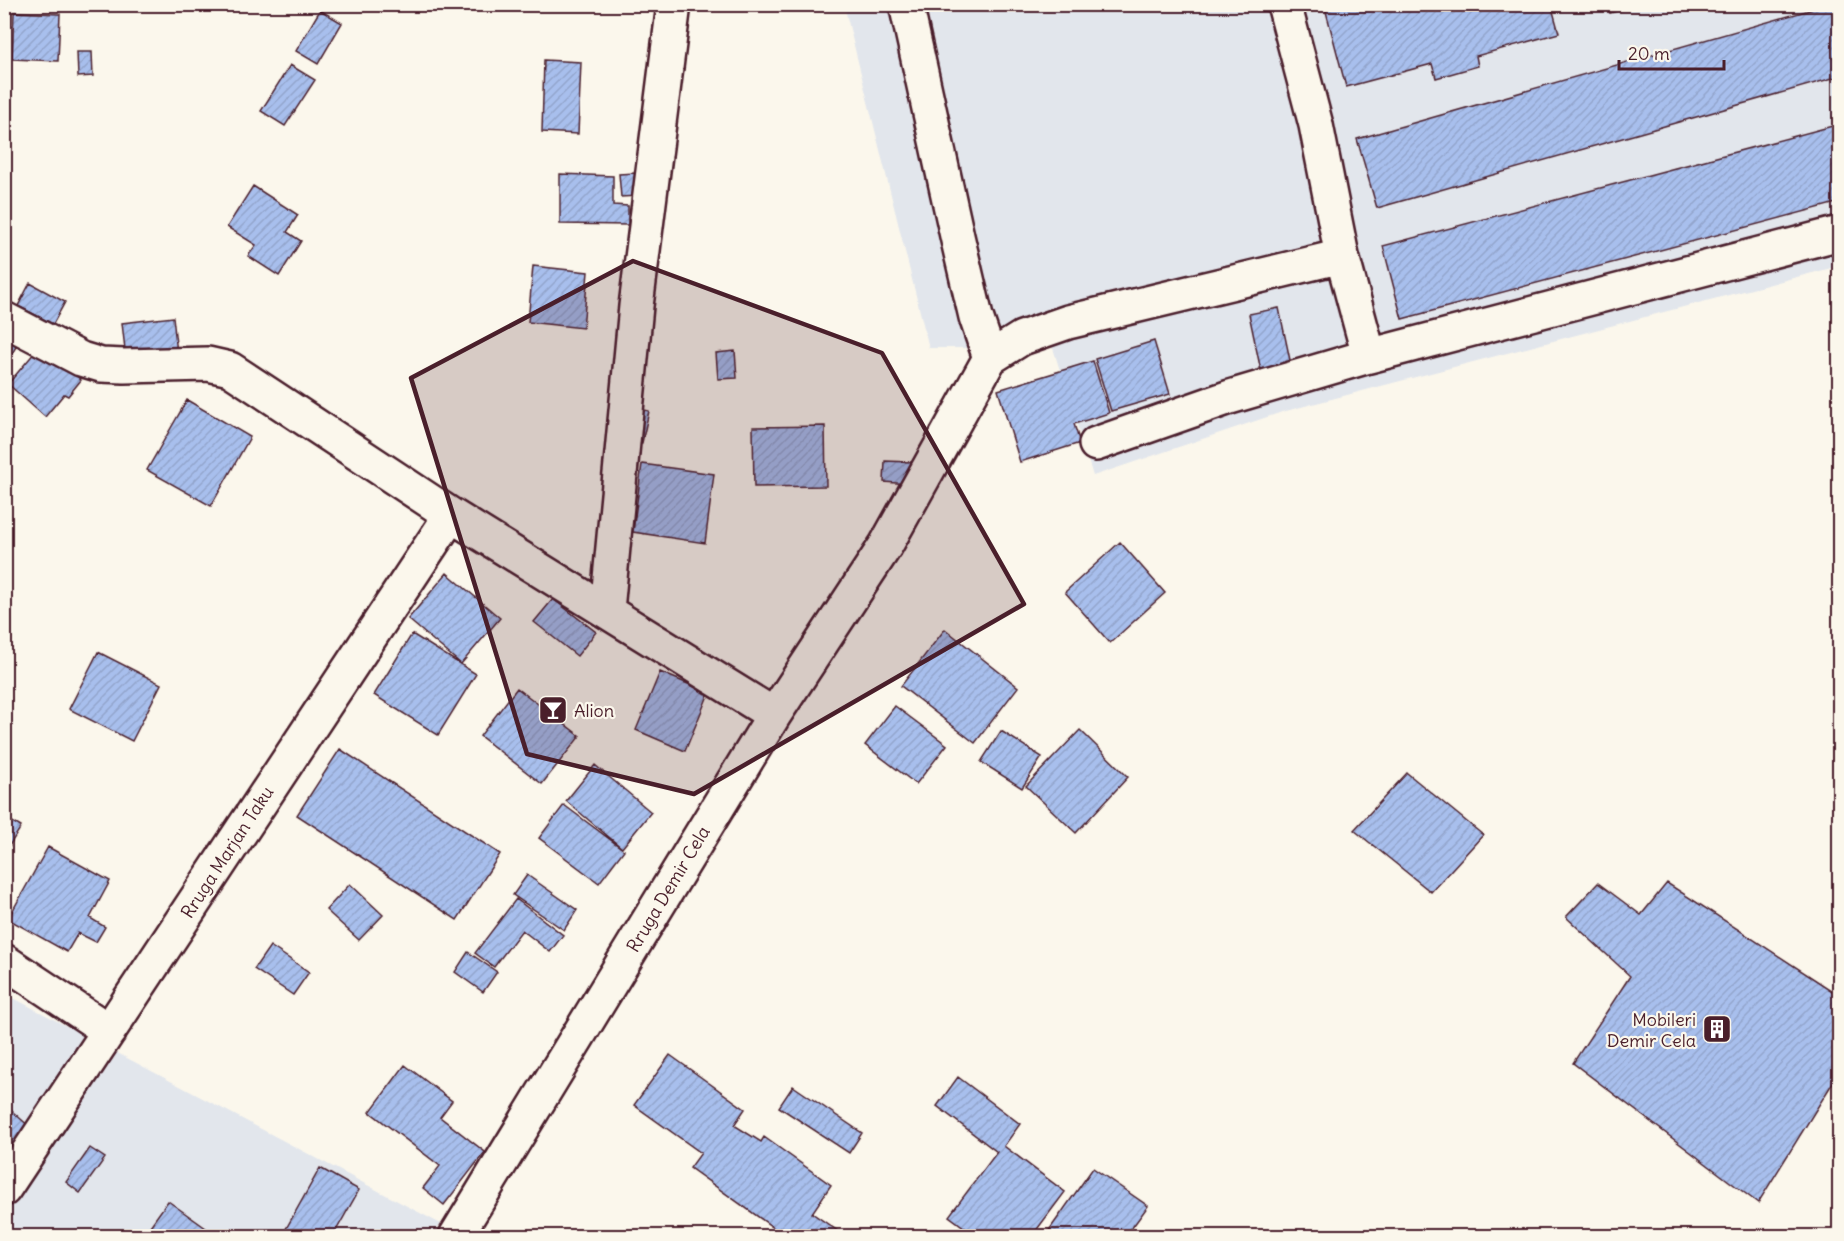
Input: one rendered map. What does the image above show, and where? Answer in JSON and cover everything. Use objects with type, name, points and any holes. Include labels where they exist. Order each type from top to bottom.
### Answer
[{"type":"street","points":[[607,610],[636,306],[674,4]]},
{"type":"street","points":[[906,4],[976,318],[990,358],[1022,338],[1068,322],[1342,256]]},
{"type":"street","points":[[1284,4],[1316,125],[1342,256],[1369,356]]},
{"type":"street","points":[[1096,444],[1230,397],[1369,356],[1839,233]]},
{"type":"street","points":[[4,319],[81,359],[101,365],[208,364],[230,369],[451,515],[774,715]]},
{"type":"street","name":"Rruga Demir Cela","points":[[456,1236],[774,715],[886,545],[990,358]]},
{"type":"street","name":"Rruga Marjan Taku","points":[[4,1189],[451,515]]},
{"type":"street","points":[[4,961],[109,1031]]},
{"type":"highlighted area","points":[[633,261],[882,353],[1024,604],[694,794],[527,754],[411,378]]},
{"type":"shaded area","points":[[844,5],[1839,5],[1839,266],[1282,412],[1093,476],[1053,348],[929,348]]},
{"type":"shaded area","points":[[4,993],[441,1224],[432,1236],[5,1236]]},
{"type":"building","points":[[1324,4],[1551,4],[1559,33],[1476,56],[1478,66],[1436,78],[1432,64],[1346,87]]},
{"type":"building","points":[[1608,4],[1643,4],[1610,13]]},
{"type":"building","points":[[1831,4],[1840,4],[1840,76],[1377,208],[1357,139]]},
{"type":"building","points":[[320,10],[342,23],[318,64],[296,51]]},
{"type":"building","points":[[14,12],[60,14],[58,61],[12,59]]},
{"type":"building","points":[[77,52],[92,52],[93,76],[78,77]]},
{"type":"building","points":[[544,60],[581,62],[578,134],[542,132]]},
{"type":"building","points":[[290,65],[315,80],[285,126],[261,111]]},
{"type":"building","points":[[1840,124],[1840,202],[1402,319],[1383,246]]},
{"type":"building","points":[[636,173],[637,196],[621,197],[619,174]]},
{"type":"building","points":[[560,174],[613,176],[613,205],[628,206],[628,225],[560,224]]},
{"type":"building","points":[[253,186],[298,215],[287,232],[301,241],[279,276],[248,256],[256,245],[227,227]]},
{"type":"building","points":[[533,266],[588,272],[583,328],[528,322]]},
{"type":"building","points":[[30,283],[65,302],[53,324],[18,306]]},
{"type":"building","points":[[1279,308],[1291,365],[1261,371],[1249,314]]},
{"type":"building","points":[[173,317],[177,353],[126,358],[122,323]]},
{"type":"building","points":[[4,331],[20,340],[4,367]]},
{"type":"building","points":[[1154,341],[1170,394],[1111,411],[1095,359]]},
{"type":"building","points":[[41,345],[81,380],[68,396],[64,394],[45,417],[8,384]]},
{"type":"building","points":[[735,351],[737,378],[718,379],[716,353]]},
{"type":"building","points":[[1093,361],[1109,413],[1074,424],[1080,443],[1020,462],[998,390]]},
{"type":"building","points":[[187,400],[250,437],[211,506],[147,470]]},
{"type":"building","points":[[632,407],[649,411],[642,443],[625,440]]},
{"type":"building","points":[[825,426],[826,486],[754,487],[753,427]]},
{"type":"building","points":[[885,461],[911,462],[909,484],[884,482]]},
{"type":"building","points":[[642,464],[714,474],[705,543],[633,532]]},
{"type":"building","points":[[1120,542],[1165,593],[1110,643],[1065,592]]},
{"type":"building","points":[[447,573],[500,618],[461,664],[408,619]]},
{"type":"building","points":[[553,599],[596,632],[577,656],[534,622]]},
{"type":"building","points":[[945,629],[1018,687],[975,743],[901,686]]},
{"type":"building","points":[[412,634],[476,674],[438,735],[374,695]]},
{"type":"building","points":[[98,652],[161,684],[132,741],[69,709]]},
{"type":"building","points":[[660,672],[709,693],[685,751],[636,730]]},
{"type":"building","points":[[517,688],[580,736],[542,784],[480,736]]},
{"type":"building","points":[[895,706],[947,745],[916,784],[865,745]]},
{"type":"building","points":[[1080,730],[1128,777],[1076,833],[1026,786]]},
{"type":"building","points":[[1001,731],[1042,757],[1022,788],[981,762]]},
{"type":"building","points":[[340,749],[500,854],[457,920],[297,815]]},
{"type":"building","points":[[595,765],[651,812],[622,848],[566,801]]},
{"type":"building","points":[[1407,773],[1483,835],[1431,892],[1354,830]]},
{"type":"building","points":[[564,805],[624,850],[599,883],[539,838]]},
{"type":"building","points":[[4,817],[21,827],[4,854]]},
{"type":"building","points":[[48,847],[110,881],[90,918],[105,927],[96,942],[78,933],[67,952],[8,919]]},
{"type":"building","points":[[527,875],[577,910],[564,930],[513,895]]},
{"type":"building","name":"Mobileri Demir Cela","points":[[1598,883],[1641,915],[1667,883],[1840,996],[1840,1071],[1758,1203],[1573,1063],[1630,976],[1566,917]]},
{"type":"building","points":[[350,884],[383,915],[359,940],[326,910]]},
{"type":"building","points":[[516,899],[563,935],[550,952],[522,930],[494,967],[475,953]]},
{"type":"building","points":[[270,946],[309,972],[293,995],[254,969]]},
{"type":"building","points":[[468,952],[497,972],[483,992],[455,972]]},
{"type":"building","points":[[670,1055],[745,1109],[734,1125],[761,1142],[764,1137],[831,1185],[812,1213],[845,1236],[785,1236],[690,1168],[701,1153],[634,1105]]},
{"type":"building","points":[[405,1065],[452,1101],[440,1117],[485,1152],[444,1205],[423,1188],[440,1166],[370,1112]]},
{"type":"building","points":[[958,1077],[1020,1124],[1004,1146],[1065,1192],[1032,1236],[976,1236],[949,1216],[997,1152],[937,1106]]},
{"type":"building","points":[[793,1086],[862,1133],[849,1153],[779,1107]]},
{"type":"building","points":[[4,1104],[31,1128],[4,1158]]},
{"type":"building","points":[[90,1148],[105,1158],[80,1193],[66,1182]]},
{"type":"building","points":[[320,1168],[359,1190],[333,1236],[282,1236]]},
{"type":"building","points":[[1093,1168],[1148,1206],[1126,1236],[1045,1236]]},
{"type":"building","points":[[168,1201],[217,1236],[143,1236]]},
{"type":"place","name":"Alion","points":[[553,710]]},
{"type":"place","name":"Mobileri Demir Cela","points":[[1717,1029]]}]
